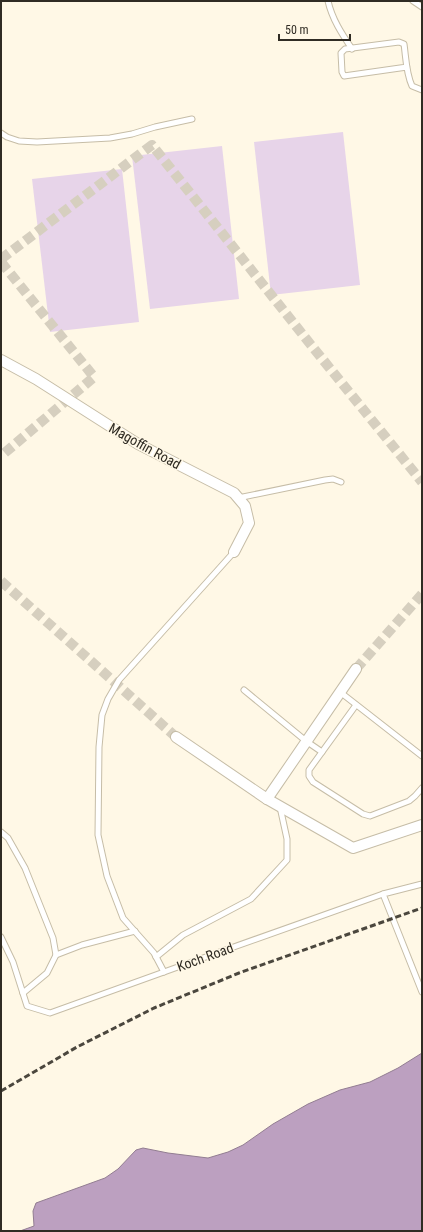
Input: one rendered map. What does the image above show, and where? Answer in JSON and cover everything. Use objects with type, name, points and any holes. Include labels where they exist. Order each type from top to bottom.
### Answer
[{"type":"street","name":"Magoffin Road","points":[[1,360],[36,379],[138,444],[234,493],[245,506],[249,523],[234,552]]},
{"type":"street","points":[[267,799],[356,669]]},
{"type":"street","points":[[176,737],[267,799],[353,848],[422,825]]},
{"type":"lane","points":[[328,1],[339,30],[352,48]]},
{"type":"lane","points":[[412,1],[422,7]]},
{"type":"lane","points":[[407,67],[344,76],[342,72],[341,53],[345,49],[399,42],[404,44],[407,67],[408,78],[412,86],[422,90]]},
{"type":"lane","points":[[1,133],[6,137],[19,141],[37,142],[110,138],[192,119]]},
{"type":"lane","points":[[238,498],[325,480],[333,479],[341,482]]},
{"type":"lane","points":[[164,972],[156,956],[123,918],[109,883],[98,835],[99,747],[102,715],[108,699],[119,680],[234,552]]},
{"type":"lane","points":[[244,690],[306,741],[322,752]]},
{"type":"lane","points":[[340,692],[422,756]]},
{"type":"lane","points":[[356,705],[309,770],[309,776],[313,782],[363,814],[370,816],[408,801],[422,788]]},
{"type":"lane","points":[[156,956],[183,935],[251,899],[287,860],[287,839],[280,806]]},
{"type":"lane","points":[[1,832],[8,838],[25,868],[53,938],[56,955],[47,973],[23,993],[13,962],[1,937]]},
{"type":"lane","name":"Koch Road","points":[[23,993],[27,1006],[50,1013],[383,894],[422,884]]},
{"type":"lane","points":[[383,894],[422,992]]},
{"type":"lane","points":[[56,955],[82,945],[135,931]]},
{"type":"shaded area","points":[[343,132],[360,285],[271,295],[254,142]]},
{"type":"shaded area","points":[[222,146],[239,299],[150,309],[132,156]]},
{"type":"shaded area","points":[[122,169],[139,322],[50,332],[32,179]]},
{"type":"shaded area","points":[[422,1053],[422,1231],[20,1231],[34,1226],[33,1211],[36,1203],[105,1178],[118,1169],[136,1150],[143,1148],[208,1158],[228,1152],[243,1145],[273,1124],[308,1104],[340,1090],[370,1082],[398,1068]]},
{"type":"tunnel","points":[[1,259],[152,145],[422,482]]},
{"type":"tunnel","points":[[1,262],[94,377],[1,456]]},
{"type":"tunnel","points":[[1,581],[176,737]]},
{"type":"tunnel","points":[[356,669],[422,594]]},
{"type":"railway","points":[[1,1091],[77,1047],[154,1008],[239,973],[422,908]]}]
